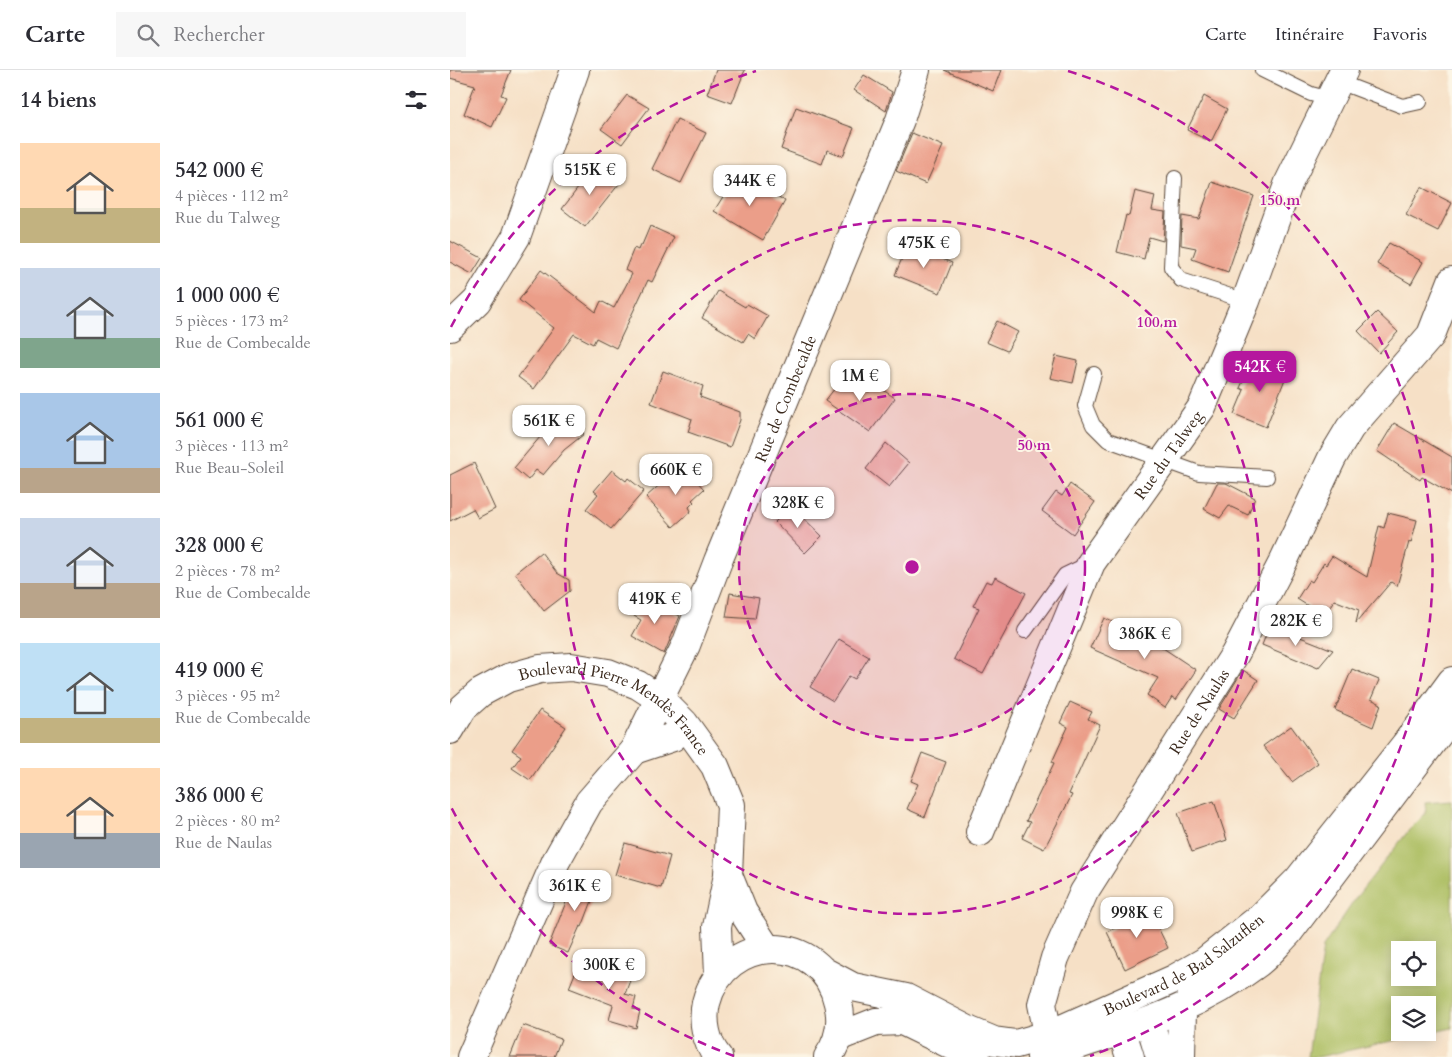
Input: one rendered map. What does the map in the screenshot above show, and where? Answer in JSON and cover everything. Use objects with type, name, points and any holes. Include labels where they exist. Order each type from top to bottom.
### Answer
[{"type":"street","points":[[450,327],[477,301],[516,237],[575,70]]},
{"type":"street","name":"Rue de Combecalde","points":[[471,1057],[556,861],[590,802],[634,750],[656,709],[686,645],[718,561],[900,120],[916,70]]},
{"type":"street","name":"Rue du Talweg","points":[[980,832],[1091,563],[1202,407],[1246,301],[1289,182],[1337,84]]},
{"type":"street","name":"Rue de Naulas","points":[[1047,1048],[1042,1004],[1054,958],[1084,892],[1235,654],[1283,562],[1332,458],[1350,428],[1431,335],[1452,281]]},
{"type":"street","name":"Boulevard de Bad Salzuflen","points":[[1047,1048],[1134,1012],[1174,979],[1204,962],[1261,917],[1298,880],[1405,745],[1452,681]]},
{"type":"street","name":"Boulevard Pierre Mendès France","points":[[450,730],[484,705],[506,694],[531,685],[556,682],[584,683],[610,691],[656,709],[684,723],[715,766],[731,805],[728,875],[717,927],[719,975]]},
{"type":"street","name":"Boulevard Pierre Mendès France","points":[[656,709],[673,738],[702,772],[721,808],[731,838]]},
{"type":"street","name":"Boulevard de Bad Salzuflen","points":[[1134,1012],[1182,1010],[1217,991],[1259,962],[1288,933],[1452,716]]},
{"type":"street","points":[[634,750],[673,738]]},
{"type":"street","name":"Boulevard Pierre Mendès France","points":[[728,875],[742,912],[767,948]]},
{"type":"street","points":[[715,1056],[706,1034],[704,1012],[710,990],[719,975],[732,962],[748,953],[767,948]]},
{"type":"street","name":"Boulevard de Bad Salzuflen","points":[[767,948],[787,950],[807,958],[823,971],[853,988],[906,998],[970,1031],[994,1041],[1047,1048],[1126,1045],[1134,1012]]},
{"type":"street","points":[[823,971],[836,991],[841,1014],[833,1047]]},
{"type":"street","points":[[1182,1010],[1182,1057]]},
{"type":"street","points":[[1134,1012],[1160,1057]]},
{"type":"street","points":[[833,1047],[876,1022],[902,1021],[976,1057]]},
{"type":"lane","points":[[1262,70],[1311,94],[1337,84],[1402,106],[1420,102]]},
{"type":"lane","points":[[1175,178],[1172,267],[1181,280],[1246,301]]},
{"type":"lane","points":[[1094,374],[1085,406],[1093,425],[1108,440],[1199,473],[1267,477]]},
{"type":"lane","points":[[1025,631],[1065,575],[1091,563]]},
{"type":"green space","points":[[1452,800],[1452,1028],[1436,1031],[1436,996],[1391,996],[1392,1041],[1318,1057],[1308,1057],[1323,947],[1358,895],[1409,830],[1426,813],[1425,802]]},
{"type":"building","points":[[450,70],[511,70],[501,95],[506,97],[492,127],[464,114],[475,85],[450,78]]},
{"type":"building","points":[[716,70],[745,70],[732,103],[707,94]]},
{"type":"building","points":[[944,70],[1001,70],[993,91]]},
{"type":"building","points":[[864,75],[892,92],[886,111],[854,90]]},
{"type":"building","points":[[627,95],[649,108],[622,144],[601,129]]},
{"type":"building","points":[[1204,96],[1227,109],[1211,142],[1187,130]]},
{"type":"building","points":[[796,107],[854,128],[843,156],[827,150],[822,164],[781,149]]},
{"type":"building","points":[[677,119],[706,133],[681,183],[652,169]]},
{"type":"building","points":[[912,133],[943,146],[926,184],[896,171]]},
{"type":"building","points":[[595,166],[619,184],[585,227],[562,209]]},
{"type":"building","points":[[734,179],[747,187],[751,180],[785,201],[763,240],[714,211]]},
{"type":"building","points":[[1212,182],[1254,196],[1228,272],[1192,259],[1196,248],[1181,245],[1182,216],[1199,219]]},
{"type":"building","points":[[1421,187],[1452,203],[1438,231],[1406,215]]},
{"type":"building","points":[[1135,191],[1155,196],[1152,210],[1165,212],[1163,241],[1149,237],[1144,259],[1117,252],[1126,215],[1129,216]]},
{"type":"building","points":[[650,226],[674,237],[652,282],[648,280],[616,348],[596,338],[593,344],[574,334],[534,389],[518,377],[554,328],[519,300],[541,270],[596,312],[601,301],[614,308],[632,274],[625,270],[634,248],[638,250],[640,245],[642,245]]},
{"type":"building","points":[[450,241],[482,258],[472,274],[450,262]]},
{"type":"building","points":[[1389,243],[1423,262],[1411,284],[1377,264]]},
{"type":"building","points":[[908,244],[952,263],[940,293],[895,275]]},
{"type":"building","points":[[718,291],[745,307],[747,304],[768,316],[755,339],[748,334],[743,342],[702,318]]},
{"type":"building","points":[[1377,312],[1398,332],[1379,353],[1358,331]]},
{"type":"building","points":[[997,321],[1018,332],[1007,351],[986,342]]},
{"type":"building","points":[[1056,356],[1078,361],[1073,383],[1050,378]]},
{"type":"building","points":[[1253,359],[1287,374],[1266,427],[1234,414],[1244,390],[1240,388]]},
{"type":"building","points":[[663,371],[703,386],[700,397],[740,412],[740,420],[730,447],[688,432],[692,419],[651,403]]},
{"type":"building","points":[[845,375],[869,392],[874,384],[895,398],[870,432],[825,401]]},
{"type":"building","points":[[568,414],[584,434],[564,450],[543,475],[536,470],[528,480],[514,468],[546,430]]},
{"type":"building","points":[[1394,423],[1452,457],[1452,494],[1422,477],[1420,480],[1377,451]]},
{"type":"building","points":[[886,443],[909,463],[889,487],[866,469]]},
{"type":"building","points":[[474,463],[495,509],[478,518],[473,509],[450,521],[450,475]]},
{"type":"building","points":[[682,465],[704,489],[692,500],[694,502],[689,507],[691,511],[673,527],[646,497]]},
{"type":"building","points":[[612,470],[626,481],[628,478],[644,491],[611,529],[586,509],[598,494],[594,491]]},
{"type":"building","points":[[1217,483],[1226,483],[1255,498],[1248,515],[1229,506],[1220,518],[1204,509]]},
{"type":"building","points":[[1070,484],[1095,502],[1073,534],[1042,511],[1056,492],[1062,496]]},
{"type":"building","points":[[791,506],[822,536],[805,553],[775,522]]},
{"type":"building","points":[[1388,513],[1417,520],[1397,586],[1391,582],[1356,623],[1359,610],[1334,600],[1324,616],[1297,599],[1309,580],[1312,582],[1324,563],[1326,565],[1332,556],[1367,577],[1379,526],[1384,528]]},
{"type":"building","points":[[541,552],[557,573],[569,580],[570,591],[544,611],[515,573]]},
{"type":"building","points":[[995,577],[1026,593],[983,674],[954,659],[979,608],[973,606],[986,581],[992,583]]},
{"type":"building","points":[[730,593],[759,598],[755,619],[726,617]]},
{"type":"building","points":[[646,597],[680,616],[664,654],[632,636],[641,620],[634,616]]},
{"type":"building","points":[[1104,618],[1151,640],[1196,670],[1176,700],[1172,697],[1165,708],[1147,695],[1158,678],[1090,648]]},
{"type":"building","points":[[1270,625],[1333,650],[1318,668],[1262,645]]},
{"type":"building","points":[[839,639],[869,657],[855,679],[849,676],[833,701],[810,687]]},
{"type":"building","points":[[1352,669],[1379,680],[1371,699],[1381,704],[1373,727],[1335,710]]},
{"type":"building","points":[[1243,670],[1258,680],[1234,718],[1219,709]]},
{"type":"building","points":[[1070,702],[1092,712],[1088,719],[1100,725],[1069,794],[1072,795],[1044,849],[1022,838],[1030,822],[1026,821],[1054,763],[1052,762],[1068,727],[1060,723]]},
{"type":"building","points":[[540,710],[566,727],[530,780],[512,768],[521,756],[512,750]]},
{"type":"building","points":[[1291,726],[1318,763],[1292,782],[1263,746]]},
{"type":"building","points":[[922,753],[946,762],[925,817],[907,809],[918,784],[911,781]]},
{"type":"building","points":[[1214,801],[1227,840],[1192,852],[1178,813]]},
{"type":"building","points":[[625,843],[670,856],[661,888],[615,875]]},
{"type":"building","points":[[578,872],[600,880],[582,927],[580,926],[568,953],[549,945]]},
{"type":"building","points":[[1149,909],[1168,948],[1125,969],[1107,932]]},
{"type":"building","points":[[606,960],[633,972],[625,994],[636,997],[633,1009],[640,1011],[636,1028],[609,1020],[613,1005],[569,988],[578,966],[600,975]]},
{"type":"building","points":[[523,1025],[561,1039],[554,1057],[510,1057]]}]
